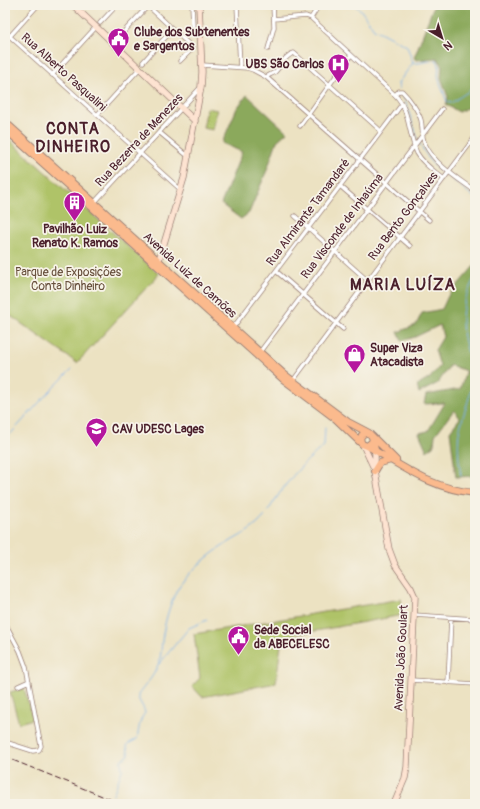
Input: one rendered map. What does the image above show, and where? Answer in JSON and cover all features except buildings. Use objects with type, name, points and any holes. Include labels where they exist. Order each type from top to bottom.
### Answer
[{"type":"main road","name":"Avenida Luiz de Camões","points":[[5,122],[8,130],[291,383],[336,419],[364,444],[401,465]]},
{"type":"main road","name":"Avenida Luiz de Camões","points":[[291,383],[371,436],[401,465]]},
{"type":"main road","points":[[371,436],[372,442],[364,444],[360,439],[365,433],[371,436],[375,450]]},
{"type":"main road","points":[[375,471],[380,463],[391,460]]},
{"type":"main road","points":[[401,465],[420,477],[440,486],[462,491],[475,492]]},
{"type":"street","points":[[10,36],[38,5]]},
{"type":"street","points":[[73,5],[98,25],[195,121]]},
{"type":"street","points":[[52,75],[117,5]]},
{"type":"street","points":[[117,39],[147,5],[193,48],[180,61]]},
{"type":"street","points":[[183,39],[193,27],[192,5]]},
{"type":"street","points":[[158,263],[181,190],[189,157],[201,87],[202,65],[200,5]]},
{"type":"street","points":[[237,5],[240,67]]},
{"type":"street","points":[[268,49],[273,34],[274,5]]},
{"type":"street","points":[[311,18],[317,5]]},
{"type":"street","points":[[274,19],[306,16],[311,18],[395,95],[402,104],[414,146],[424,162],[444,179]]},
{"type":"street","points":[[143,62],[173,29]]},
{"type":"street","name":"Rua Alberto Pasqualini","points":[[5,32],[181,190]]},
{"type":"street","points":[[266,77],[276,71],[291,53],[296,54],[382,131]]},
{"type":"street","points":[[300,126],[351,55]]},
{"type":"street","points":[[202,65],[240,67],[253,70],[266,77],[429,220]]},
{"type":"street","points":[[97,115],[140,68]]},
{"type":"street","name":"Rua Bezerra de Menezes","points":[[92,204],[201,87]]},
{"type":"street","points":[[395,95],[399,91],[402,91],[415,108],[421,119],[422,136],[424,142],[432,155],[449,172],[475,191]]},
{"type":"street","name":"Rua Almirante Tamandaré","points":[[232,330],[402,104]]},
{"type":"street","name":"Rua Visconde de Inhaúma","points":[[258,354],[442,109]]},
{"type":"street","points":[[159,132],[189,157]]},
{"type":"street","name":"Rua Bento Gonçalves","points":[[291,383],[475,137]]},
{"type":"street","points":[[340,186],[410,246]]},
{"type":"street","points":[[295,216],[376,288]]},
{"type":"street","points":[[276,271],[343,328]]},
{"type":"street","name":"Avenida João Goulart","points":[[364,444],[375,471],[389,549],[395,565],[414,593],[415,597],[406,771],[394,804]]},
{"type":"street","name":"Avenida João Goulart","points":[[375,450],[375,471]]},
{"type":"street","points":[[414,616],[475,619]]},
{"type":"street","points":[[448,683],[451,618]]},
{"type":"street","points":[[5,623],[26,666],[41,742],[39,750],[33,751],[5,742]]},
{"type":"street","points":[[411,680],[475,684]]},
{"type":"street","points":[[18,686],[29,682]]},
{"type":"green space","points":[[434,5],[475,5],[475,104],[459,112],[446,105],[448,97],[441,78],[442,65],[437,58],[416,60],[414,58]]},
{"type":"green space","points":[[247,95],[287,132],[277,141],[249,213],[241,219],[221,204],[242,152],[222,143],[237,108]]},
{"type":"green space","points":[[207,108],[217,110],[213,130],[203,128]]},
{"type":"green space","name":"Parque de Exposições Conta Dinheiro","points":[[5,136],[159,274],[77,363],[5,312]]},
{"type":"green space","points":[[475,265],[475,476],[456,477],[450,431],[460,418],[454,410],[435,435],[434,445],[427,451],[419,433],[428,431],[445,403],[424,404],[426,395],[460,389],[466,371],[450,365],[438,383],[419,393],[417,386],[430,378],[440,366],[435,350],[443,337],[440,325],[415,337],[402,341],[398,332],[416,325],[422,313],[442,309],[448,296]]},
{"type":"green space","name":"Sede Social da ABECELESC","points":[[401,599],[403,615],[282,637],[276,683],[202,697],[192,686],[200,678],[194,634]]},
{"type":"green space","points":[[24,688],[33,719],[19,723],[10,692]]},
{"type":"waterway","points":[[354,5],[360,9],[374,29],[407,46],[413,63],[437,60],[439,65],[438,77],[447,102],[451,103],[475,87]]},
{"type":"waterway","points":[[399,89],[398,83],[413,63]]},
{"type":"waterway","points":[[402,96],[405,100],[417,138]]},
{"type":"waterway","points":[[420,144],[431,162],[443,173]]},
{"type":"waterway","points":[[451,178],[475,198]]},
{"type":"waterway","points":[[461,476],[458,438],[472,383],[470,360],[464,338],[462,317],[466,299],[475,277]]},
{"type":"waterway","points":[[5,440],[72,369]]},
{"type":"waterway","points":[[268,511],[293,476],[324,446],[325,427]]},
{"type":"waterway","points":[[113,795],[122,770],[121,760],[129,755],[127,747],[128,744],[137,739],[140,722],[145,713],[138,695],[153,675],[159,663],[163,634],[171,602],[177,590],[185,578],[204,560],[224,545],[253,528],[265,516]]},
{"type":"waterway","points":[[159,664],[189,628],[207,620]]},
{"type":"railway","points":[[5,757],[122,804]]},
{"type":"place","name":"Clube dos Subtenentes e Sargentos","points":[[118,58]]},
{"type":"place","name":"UBS São Carlos","points":[[339,84]]},
{"type":"place","name":"Pavilhão Luiz Renato K. Ramos","points":[[75,222]]},
{"type":"place","name":"Super Viza Atacadista","points":[[355,374]]},
{"type":"place","name":"CAV UDESC Lages","points":[[97,448]]},
{"type":"place","name":"Sede Social da ABECELESC","points":[[238,656]]},
{"type":"district","name":"CONTA DINHEIRO","points":[[73,137]]},
{"type":"district","name":"MARIA LUÍZA","points":[[403,284]]}]
